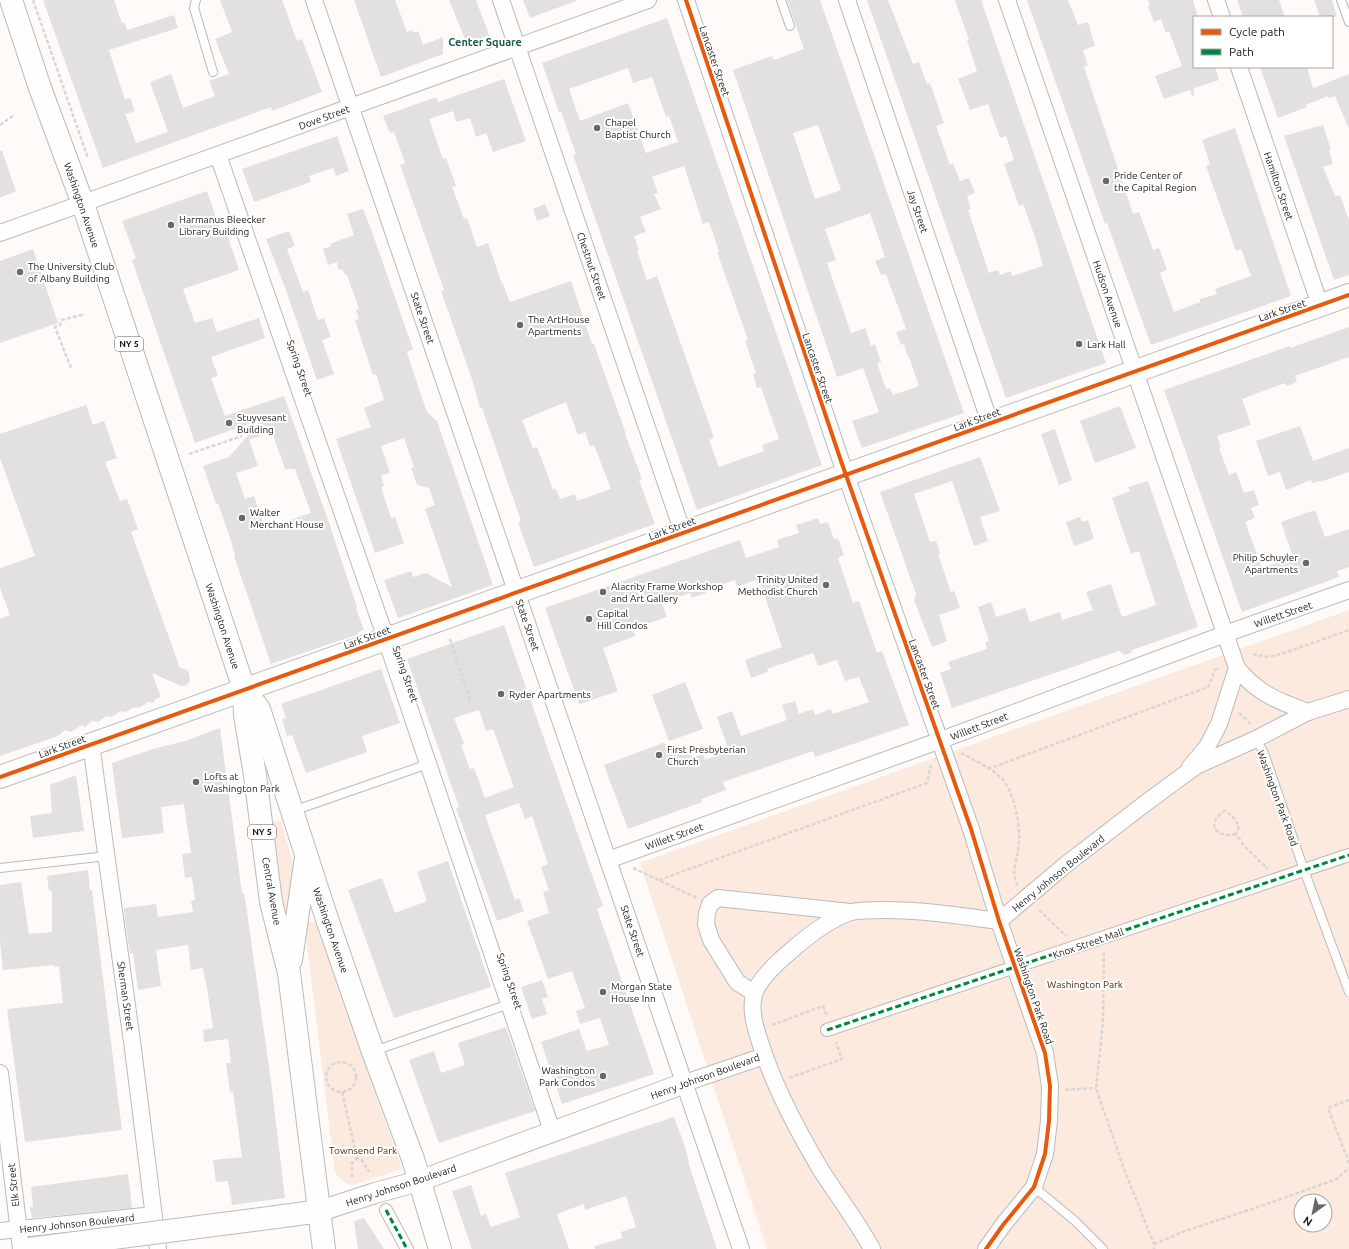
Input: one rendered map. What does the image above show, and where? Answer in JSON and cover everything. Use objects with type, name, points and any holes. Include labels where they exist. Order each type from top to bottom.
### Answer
[{"type":"main road","name":"Washington Avenue","points":[[11,0],[40,88],[83,204],[244,689],[259,709],[306,855],[373,1052],[413,1159],[440,1249]]},
{"type":"main road","name":"Lark Street","points":[[0,777],[1349,295]]},
{"type":"main road","name":"Central Avenue","points":[[244,689],[245,715],[255,775],[271,902],[289,973],[324,1249]]},
{"type":"main road","name":"Central Avenue","points":[[289,973],[306,855]]},
{"type":"main road","name":"Henry Johnson Boulevard","points":[[29,1249],[320,1211]]},
{"type":"street","name":"State Street","points":[[314,0],[741,1249]]},
{"type":"street","name":"Chestnut Street","points":[[501,0],[683,533]]},
{"type":"street","name":"Dove Street","points":[[0,233],[648,0]]},
{"type":"street","name":"Lancaster Street","points":[[686,0],[846,474],[940,740]]},
{"type":"street","name":"Jay Street","points":[[847,0],[990,423]]},
{"type":"street","name":"Hudson Avenue","points":[[1007,0],[1224,634]]},
{"type":"street","points":[[1216,0],[1222,16]]},
{"type":"street","name":"Hamilton Street","points":[[1239,68],[1320,305]]},
{"type":"street","name":"Spring Street","points":[[218,155],[386,639],[421,767],[510,1004],[552,1132]]},
{"type":"street","name":"Willett Street","points":[[608,860],[940,740],[1224,634],[1349,590]]},
{"type":"street","points":[[1224,634],[1237,668],[1248,682],[1269,696],[1308,712]]},
{"type":"street","points":[[1182,778],[1207,747],[1219,724],[1237,668]]},
{"type":"street","name":"Henry Johnson Boulevard","points":[[999,921],[1064,866],[1142,805],[1182,778],[1196,766],[1254,732],[1349,699]]},
{"type":"street","name":"Washington Park Road","points":[[940,740],[971,829],[999,921],[1045,1053],[1050,1091],[1045,1154],[1034,1187],[1003,1225],[986,1249]]},
{"type":"street","name":"Sherman Street","points":[[91,744],[132,1041],[158,1246]]},
{"type":"street","name":"Knox Street Mall","points":[[827,1030],[1349,855]]},
{"type":"street","points":[[852,912],[830,922],[797,945],[767,974],[754,993],[737,982],[711,940],[706,924],[710,904],[718,898],[852,912],[871,910],[906,910],[937,912],[999,921]]},
{"type":"street","name":"Henry Johnson Boulevard","points":[[320,1211],[419,1181],[685,1083],[764,1056],[752,1006],[754,993]]},
{"type":"street","points":[[764,1056],[790,1114],[822,1170],[861,1229],[872,1249]]},
{"type":"street","name":"Elk Street","points":[[0,1073],[21,1249]]},
{"type":"street","points":[[386,1210],[407,1249]]},
{"type":"street","name":"Henry Johnson Boulevard","points":[[0,1231],[153,1214]]},
{"type":"street","points":[[111,1249],[158,1246]]},
{"type":"lane","points":[[196,0],[194,8],[213,72]]},
{"type":"lane","points":[[781,0],[790,26]]},
{"type":"lane","points":[[1341,0],[1349,22]]},
{"type":"lane","name":"Washington Park Road","points":[[1254,732],[1264,753],[1304,870],[1349,992]]},
{"type":"lane","points":[[293,812],[421,767]]},
{"type":"lane","points":[[0,868],[107,856]]},
{"type":"lane","points":[[373,1052],[510,1004]]},
{"type":"lane","points":[[1034,1187],[1074,1221],[1103,1249]]},
{"type":"path","points":[[33,0],[89,163]]},
{"type":"path","points":[[0,126],[14,116]]},
{"type":"path","points":[[71,368],[55,327],[60,325],[62,320],[85,314]]},
{"type":"path","points":[[190,454],[242,436]]},
{"type":"path","points":[[1253,654],[1267,656],[1280,654],[1349,630]]},
{"type":"path","points":[[450,639],[470,700]]},
{"type":"path","points":[[988,769],[1208,687],[1215,670],[1218,668]]},
{"type":"path","points":[[1238,712],[1254,732]]},
{"type":"path","points":[[957,750],[999,775],[1007,786],[1014,803],[1018,825],[1018,849],[1014,868],[1018,887]]},
{"type":"path","points":[[659,880],[927,783],[933,759]]},
{"type":"path","points":[[1225,812],[1232,816],[1239,826],[1236,834],[1229,836],[1220,834],[1215,829],[1214,820],[1217,816],[1225,812]]},
{"type":"path","points":[[1236,834],[1244,846],[1279,879]]},
{"type":"path","points":[[633,868],[710,904]]},
{"type":"path","points":[[1039,910],[1079,946]]},
{"type":"path","points":[[1104,937],[1103,1022],[1096,1088],[1114,1142],[1154,1244],[1154,1249]]},
{"type":"path","points":[[342,1062],[350,1065],[356,1073],[356,1081],[354,1086],[349,1090],[342,1092],[331,1088],[327,1079],[329,1069],[336,1063],[342,1062]]},
{"type":"path","points":[[1050,1091],[1096,1088]]},
{"type":"path","points":[[342,1092],[357,1158],[361,1159],[368,1172]]},
{"type":"path","points":[[1349,1100],[1328,1108],[1349,1163]]},
{"type":"path","points":[[352,1177],[352,1163],[357,1158]]},
{"type":"path","points":[[1154,1244],[1185,1231],[1337,1179],[1349,1168]]},
{"type":"green space","name":"Washington Park","points":[[1349,610],[1349,1249],[767,1249],[640,863]]},
{"type":"green space","points":[[281,821],[293,864],[293,877],[288,913],[282,914],[270,822]]},
{"type":"green space","name":"Townsend Park","points":[[307,921],[316,923],[318,928],[402,1169],[353,1185],[342,1180],[335,1172],[305,929]]},
{"type":"building","points":[[43,0],[114,0],[122,23],[124,22],[127,30],[174,15],[178,28],[109,50],[125,100],[130,98],[135,111],[125,114],[136,143],[168,132],[150,82],[171,74],[183,108],[215,96],[209,81],[229,74],[215,39],[232,32],[220,0],[282,0],[297,41],[302,39],[322,92],[272,111],[271,107],[103,168]]},
{"type":"building","points":[[354,0],[395,0],[407,32],[412,30],[413,33],[418,31],[423,45],[443,37],[443,54],[381,77]]},
{"type":"building","points":[[449,0],[476,0],[489,35],[467,44]]},
{"type":"building","points":[[523,0],[576,0],[576,1],[530,18]]},
{"type":"building","points":[[787,0],[820,0],[964,413],[862,448],[852,421],[879,412],[863,368],[837,377],[733,70],[772,56],[774,60],[804,49]],"holes":[[[818,125],[841,190],[815,199],[793,133]],[[870,213],[885,257],[875,261],[881,275],[886,274],[906,329],[896,332],[901,345],[904,344],[919,386],[893,395],[890,388],[886,389],[877,363],[881,362],[875,344],[871,346],[865,328],[851,333],[827,263],[836,260],[825,229]]]},
{"type":"building","points":[[867,0],[888,0],[913,64],[919,62],[927,84],[930,83],[944,123],[936,126],[950,165],[953,163],[960,181],[969,178],[975,193],[967,196],[971,209],[968,210],[989,273],[998,270],[1000,275],[1011,271],[1012,276],[1043,266],[1036,240],[1023,204],[1019,206],[1004,164],[1014,160],[1006,136],[1000,138],[988,104],[970,110],[958,79],[977,71],[967,40],[969,40],[955,0],[981,0],[1106,363],[1006,398]]},
{"type":"building","points":[[1027,0],[1068,0],[1078,25],[1088,22],[1095,46],[1083,50],[1088,65],[1084,67],[1133,214],[1139,212],[1153,250],[1159,248],[1167,270],[1160,273],[1174,312],[1200,302],[1200,299],[1217,294],[1215,289],[1251,276],[1241,249],[1236,251],[1206,166],[1210,164],[1202,140],[1235,128],[1291,296],[1151,345],[1107,223],[1105,224]]},
{"type":"building","points":[[1148,0],[1193,0],[1198,16],[1193,16],[1193,68],[1215,68],[1219,80],[1194,88],[1194,95],[1192,96],[1190,90],[1164,99],[1155,76],[1182,66],[1169,31],[1166,33],[1161,19],[1154,22],[1148,6],[1150,5]]},
{"type":"building","points":[[1237,0],[1279,0],[1285,16],[1243,16]]},
{"type":"building","points":[[1314,0],[1332,0],[1337,17],[1320,16]]},
{"type":"building","points":[[667,18],[822,465],[697,510],[573,155],[576,154],[561,112],[559,112],[542,63]],"holes":[[[628,68],[633,83],[652,77],[666,117],[669,116],[678,142],[646,153],[628,103],[580,121],[569,89]],[[684,166],[703,224],[709,222],[719,251],[717,252],[748,340],[745,341],[756,373],[753,374],[757,388],[761,387],[779,439],[762,445],[764,451],[719,467],[709,440],[714,438],[657,276],[647,280],[637,251],[639,250],[634,236],[646,232],[640,217],[661,209],[654,194],[658,193],[652,177]]]},
{"type":"building","points":[[1260,68],[1307,68],[1313,88],[1349,74],[1349,129],[1335,96],[1329,98],[1328,96],[1306,105],[1307,107],[1278,118]]},
{"type":"building","points":[[504,79],[526,141],[493,152],[486,133],[476,137],[470,118],[456,122],[453,111],[429,119],[443,159],[446,158],[456,186],[452,187],[464,219],[467,218],[477,247],[488,243],[502,284],[510,302],[571,281],[592,344],[594,344],[642,479],[639,480],[655,524],[534,567],[518,522],[521,521],[482,408],[480,408],[472,379],[441,291],[444,290],[400,165],[405,163],[394,132],[390,133],[383,116],[436,97],[438,102]],"holes":[[[566,402],[578,435],[585,432],[590,446],[594,445],[611,489],[577,501],[575,494],[560,499],[556,489],[553,490],[537,447],[533,448],[522,420]]]},
{"type":"building","points":[[1323,125],[1331,150],[1329,150],[1333,164],[1323,167],[1335,196],[1340,195],[1349,220],[1349,275],[1334,280],[1284,136]]},
{"type":"building","points":[[337,136],[349,171],[336,176],[333,168],[309,176],[311,182],[254,202],[242,169]]},
{"type":"building","points":[[0,151],[2,151],[16,191],[0,198]]},
{"type":"building","points":[[207,191],[220,229],[225,228],[239,270],[183,289],[195,323],[212,318],[217,332],[259,318],[265,338],[211,357],[218,376],[211,378],[225,416],[284,396],[357,607],[356,608],[364,630],[358,632],[359,634],[271,664],[234,556],[231,541],[218,503],[216,504],[203,466],[229,457],[262,419],[195,443],[132,260],[136,258],[122,221]],"holes":[[[272,432],[285,469],[295,469],[311,513],[265,528],[254,496],[245,499],[236,473],[258,466],[249,440]]]},
{"type":"building","points":[[545,204],[550,216],[537,221],[533,209]]},
{"type":"building","points":[[363,209],[413,349],[407,352],[419,389],[427,412],[437,421],[493,585],[398,618],[384,580],[411,571],[413,577],[426,573],[452,587],[425,509],[435,505],[429,488],[417,485],[411,468],[414,467],[404,438],[381,446],[390,473],[381,475],[384,486],[381,487],[391,518],[395,517],[404,543],[375,553],[336,439],[371,427],[364,408],[384,400],[376,374],[373,375],[355,320],[359,319],[356,310],[359,309],[347,275],[345,275],[343,270],[338,269],[337,262],[328,265],[323,249],[331,246],[330,244],[354,235],[347,214]]},
{"type":"building","points":[[289,231],[295,246],[287,249],[303,292],[308,290],[318,320],[324,318],[331,337],[322,340],[334,374],[317,380],[286,290],[266,239]]},
{"type":"building","points":[[33,249],[58,323],[0,343],[0,261]]},
{"type":"building","points":[[1349,327],[1349,357],[1295,376],[1297,382],[1286,386],[1285,383],[1242,399],[1251,425],[1217,436],[1221,447],[1219,448],[1229,475],[1236,472],[1244,493],[1254,490],[1259,505],[1251,508],[1255,518],[1245,522],[1262,568],[1293,557],[1281,522],[1315,510],[1325,537],[1349,529],[1349,567],[1337,571],[1339,577],[1242,612],[1164,390]]},
{"type":"building","points":[[86,405],[93,425],[104,421],[117,458],[105,462],[120,501],[127,499],[138,529],[131,532],[180,668],[187,670],[190,680],[187,685],[181,686],[152,673],[161,697],[155,699],[154,703],[148,702],[139,708],[134,707],[126,712],[120,711],[112,717],[106,716],[98,722],[92,721],[85,727],[82,725],[71,732],[65,730],[58,736],[0,756],[0,619],[10,615],[0,588],[0,568],[35,556],[0,458],[0,434]]},
{"type":"building","points":[[1120,406],[1136,448],[1095,463],[1080,421]]},
{"type":"building","points":[[1300,426],[1313,461],[1349,448],[1349,472],[1320,482],[1312,483],[1311,480],[1286,490],[1280,472],[1268,476],[1256,441]]},
{"type":"building","points":[[1055,429],[1072,480],[1059,485],[1041,434]]},
{"type":"building","points":[[980,457],[1000,511],[980,517],[988,541],[974,546],[952,481],[914,494],[930,542],[936,541],[940,553],[938,554],[951,592],[954,591],[960,608],[939,615],[947,641],[932,647],[914,600],[916,594],[880,492]]},
{"type":"building","points":[[1148,481],[1198,627],[1132,650],[1131,653],[1125,655],[1119,651],[952,708],[940,673],[951,669],[948,662],[987,649],[985,642],[989,641],[978,607],[991,602],[996,617],[1025,608],[1030,622],[1060,612],[1062,620],[1093,610],[1086,592],[1111,584],[1122,617],[1156,605],[1139,551],[1131,554],[1112,498],[1130,491],[1128,487]]},
{"type":"building","points":[[1080,517],[1082,522],[1088,520],[1094,539],[1074,546],[1066,522]]},
{"type":"building","points":[[818,518],[820,524],[828,522],[834,539],[838,538],[844,555],[838,558],[853,603],[859,601],[877,653],[882,651],[909,725],[815,757],[813,751],[723,782],[726,790],[701,799],[702,802],[628,829],[604,765],[663,743],[693,757],[703,754],[705,760],[729,751],[717,717],[732,711],[741,736],[787,720],[782,705],[795,701],[799,714],[813,709],[815,715],[831,709],[833,714],[869,702],[859,677],[845,681],[837,660],[818,666],[813,653],[767,669],[768,672],[751,678],[745,660],[782,647],[759,579],[737,587],[735,580],[705,590],[706,593],[692,598],[690,593],[662,603],[667,617],[633,629],[635,636],[603,648],[618,691],[579,704],[545,608],[740,540],[746,558],[779,547],[777,540],[799,533],[796,525]]},
{"type":"building","points":[[504,625],[603,906],[597,909],[654,1074],[562,1104],[541,1042],[579,1029],[587,1051],[609,1045],[600,1018],[580,1024],[576,1011],[585,1008],[572,971],[548,979],[527,921],[549,913],[543,892],[549,890],[541,867],[548,864],[532,816],[525,819],[519,803],[485,815],[515,900],[519,898],[524,911],[497,921],[456,808],[459,807],[407,659]],"holes":[[[479,710],[486,731],[493,729],[514,787],[485,798],[474,768],[470,769],[461,745],[464,744],[454,718]]]},
{"type":"building","points":[[381,669],[400,723],[362,736],[367,752],[306,773],[292,735],[287,736],[282,719],[286,718],[281,704]]},
{"type":"building","points":[[685,682],[703,729],[669,741],[652,695]]},
{"type":"building","points":[[220,728],[242,893],[244,893],[246,905],[271,1081],[285,1198],[232,1205],[228,1181],[216,1182],[213,1160],[242,1157],[233,1091],[230,1092],[226,1063],[231,1063],[228,1039],[204,1042],[203,1030],[213,1028],[203,968],[191,970],[188,945],[156,950],[161,986],[138,990],[133,953],[130,953],[125,921],[124,908],[156,904],[158,917],[193,912],[191,901],[195,900],[192,877],[185,878],[182,854],[191,853],[184,804],[161,807],[164,833],[122,838],[112,763],[153,749],[185,741]]},
{"type":"building","points":[[76,775],[84,831],[33,838],[30,816],[52,813],[50,785]]},
{"type":"building","points":[[448,861],[491,987],[394,1018],[348,890],[382,878],[395,913],[427,901],[417,872]]},
{"type":"building","points":[[88,870],[90,890],[92,890],[122,1130],[25,1142],[7,1009],[63,1003],[59,966],[54,967],[54,965],[3,970],[0,942],[0,885],[21,882],[29,934],[52,932],[52,891],[49,891],[47,876]]},
{"type":"building","points":[[542,980],[548,997],[542,999],[547,1014],[532,1019],[521,987]]},
{"type":"building","points":[[506,1027],[535,1111],[439,1143],[409,1060],[434,1051],[441,1073],[465,1065],[458,1043]]},
{"type":"building","points":[[674,1117],[717,1249],[595,1249],[595,1246],[622,1238],[621,1232],[636,1227],[626,1196],[585,1210],[584,1204],[557,1214],[569,1249],[472,1249],[452,1191],[471,1185],[481,1216],[486,1214],[491,1227],[520,1217],[505,1173]]},
{"type":"building","points":[[128,1174],[132,1208],[32,1218],[30,1207],[33,1207],[31,1187]]},
{"type":"building","points":[[364,1218],[384,1249],[358,1249],[354,1221]]},
{"type":"marked path","points":[[827,1030],[1349,855]]},
{"type":"marked path","points":[[386,1210],[407,1249]]},
{"type":"cycle path","points":[[686,0],[841,461],[971,829],[999,921],[1045,1053],[1050,1086],[1049,1121],[1045,1154],[1034,1187],[1003,1225],[986,1249]]},
{"type":"cycle path","points":[[0,777],[1349,295]]},
{"type":"place","name":"Chapel Baptist Church","points":[[597,128]]},
{"type":"place","name":"Pride Center of the Capital Region","points":[[1106,181]]},
{"type":"place","name":"Harmanus Bleecker Library Building","points":[[171,225]]},
{"type":"place","name":"The University Club of Albany Building","points":[[20,272]]},
{"type":"place","name":"The ArtHouse Apartments","points":[[520,325]]},
{"type":"place","name":"Lark Hall","points":[[1079,344]]},
{"type":"place","name":"Stuyvesant Building","points":[[229,423]]},
{"type":"place","name":"Walter Merchant House","points":[[242,518]]},
{"type":"place","name":"Philip Schuyler Apartments","points":[[1306,563]]},
{"type":"place","name":"Trinity United Methodist Church","points":[[826,585]]},
{"type":"place","name":"Alacrity Frame Workshop and Art Gallery","points":[[603,592]]},
{"type":"place","name":"Capital Hill Condos","points":[[589,619]]},
{"type":"place","name":"Ryder Apartments","points":[[501,694]]},
{"type":"place","name":"First Presbyterian Church","points":[[659,755]]},
{"type":"place","name":"Lofts at Washington Park","points":[[196,782]]},
{"type":"place","name":"Morgan State House Inn","points":[[603,992]]},
{"type":"place","name":"Washington Park Condos","points":[[603,1076]]},
{"type":"district","name":"Center Square","points":[[485,42]]}]
